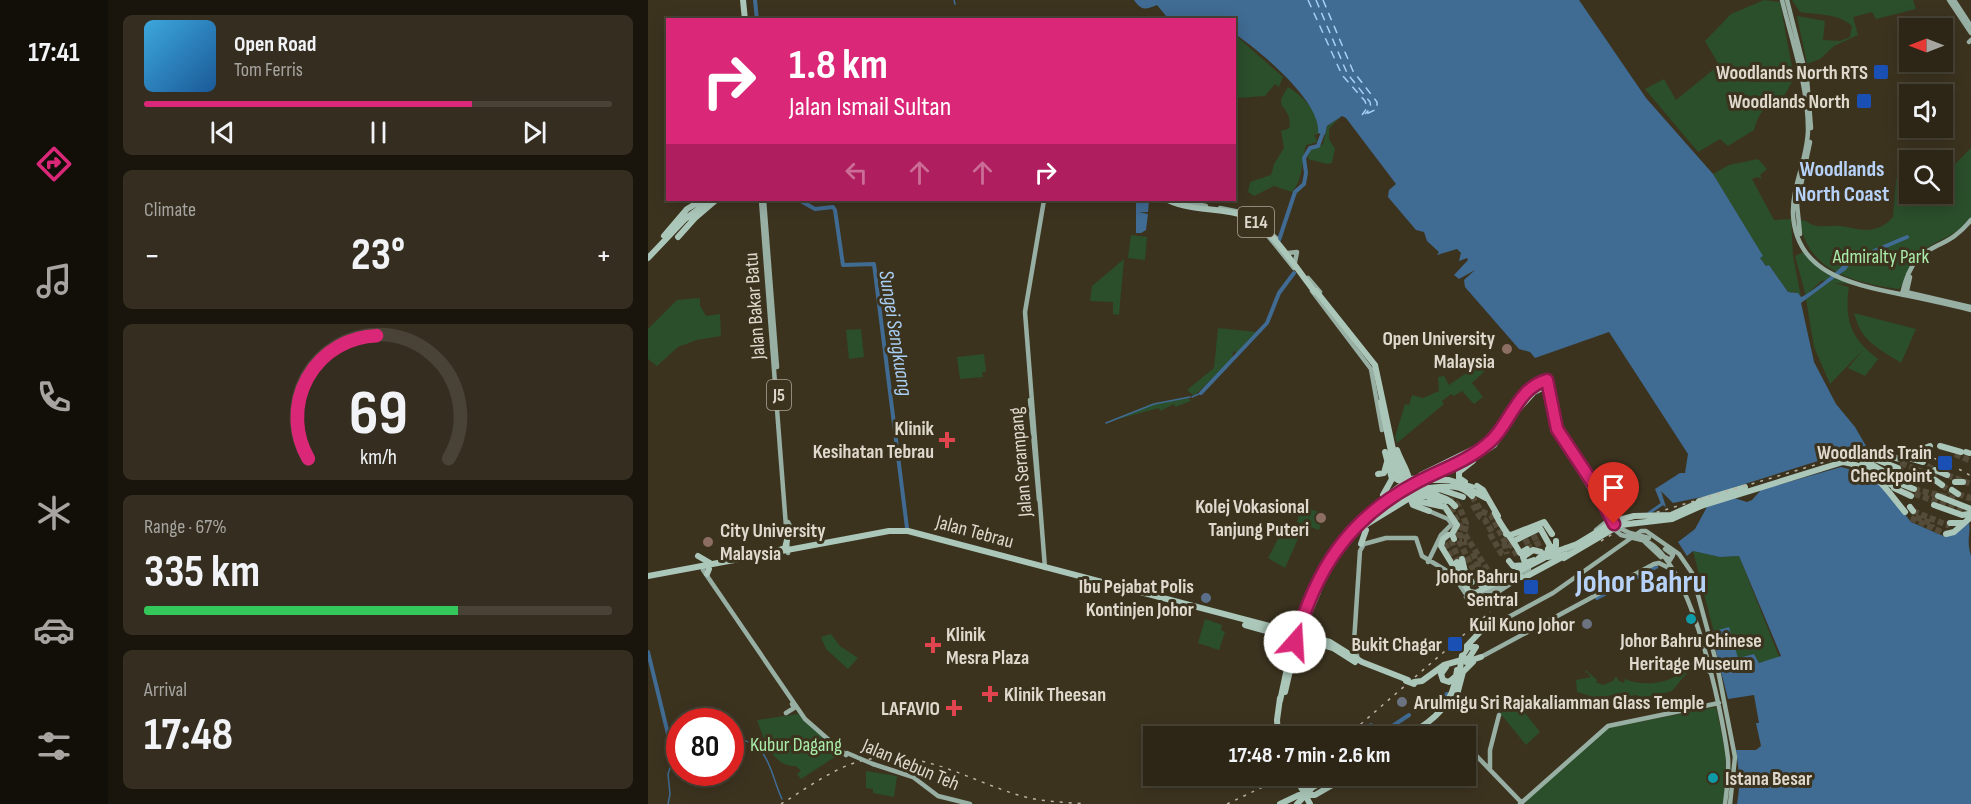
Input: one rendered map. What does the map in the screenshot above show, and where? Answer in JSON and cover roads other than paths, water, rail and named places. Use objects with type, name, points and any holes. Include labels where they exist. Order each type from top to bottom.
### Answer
[{"type":"highway","points":[[744,0],[745,18]]},
{"type":"highway","points":[[648,256],[703,201]]},
{"type":"highway","points":[[661,242],[676,220],[703,201]]},
{"type":"highway","points":[[671,231],[713,201]]},
{"type":"highway","points":[[678,237],[713,201]]},
{"type":"highway","name":"E14","points":[[1170,201],[1183,206],[1242,215],[1260,225],[1367,360],[1385,413],[1389,453],[1407,478]]},
{"type":"highway","name":"E14","points":[[1180,201],[1244,213],[1257,220],[1370,359],[1378,373],[1394,454],[1407,478]]},
{"type":"highway","points":[[661,242],[683,225]]},
{"type":"highway","points":[[1534,392],[1546,382]]},
{"type":"highway","points":[[1451,505],[1432,499],[1430,503],[1412,503],[1411,497],[1440,480],[1484,444],[1526,396],[1546,382]]},
{"type":"highway","points":[[1451,505],[1445,507],[1430,503],[1414,497],[1413,502],[1419,495],[1495,440],[1526,396],[1542,390],[1547,395]]},
{"type":"highway","points":[[1512,412],[1494,439],[1459,472],[1459,478],[1491,506],[1506,534],[1528,563],[1552,550],[1577,541],[1623,516],[1674,512],[1748,486],[1849,458],[1875,452],[1903,456],[1930,447]]},
{"type":"highway","points":[[1376,506],[1391,478],[1382,430],[1385,413]]},
{"type":"highway","points":[[1385,413],[1407,478],[1413,490],[1430,503]]},
{"type":"highway","points":[[1940,447],[1963,453]]},
{"type":"highway","points":[[1361,520],[1397,497],[1480,452]]},
{"type":"highway","points":[[1875,452],[1900,463]]},
{"type":"highway","points":[[1834,462],[1900,463],[1906,457],[1925,463]]},
{"type":"highway","points":[[1849,458],[1913,490]]},
{"type":"highway","points":[[1849,458],[1863,458],[1898,484]]},
{"type":"highway","points":[[1378,474],[1384,472],[1388,462]]},
{"type":"highway","points":[[1861,463],[1900,463]]},
{"type":"highway","points":[[1861,463],[1887,486],[1908,510]]},
{"type":"highway","points":[[1391,478],[1421,475],[1472,489]]},
{"type":"highway","points":[[1280,726],[1279,711],[1299,627],[1325,567],[1339,543],[1361,520],[1407,478],[1421,475]]},
{"type":"highway","points":[[1942,485],[1936,475],[1946,476]]},
{"type":"highway","points":[[1407,478],[1449,480],[1472,489]]},
{"type":"highway","points":[[1407,478],[1440,480],[1466,494],[1472,489]]},
{"type":"highway","points":[[1313,596],[1356,532],[1397,497],[1407,478]]},
{"type":"highway","points":[[1511,562],[1533,564],[1550,552],[1586,539],[1623,518],[1671,515],[1771,480]]},
{"type":"highway","points":[[1356,532],[1403,500],[1451,483],[1472,489]]},
{"type":"highway","points":[[1397,497],[1409,493],[1451,498],[1457,525],[1441,544],[1467,593],[1506,574],[1530,577],[1626,523],[1672,519],[1700,503]]},
{"type":"highway","points":[[1954,494],[1969,514]]},
{"type":"highway","points":[[1419,495],[1437,496],[1446,499],[1451,505]]},
{"type":"highway","points":[[1419,495],[1451,505]]},
{"type":"highway","points":[[1356,532],[1402,502],[1425,506],[1437,496]]},
{"type":"highway","points":[[1938,496],[1969,514]]},
{"type":"highway","points":[[1489,577],[1506,573],[1527,576],[1625,521],[1667,518],[1700,503]]},
{"type":"highway","points":[[1934,505],[1962,515],[1969,514]]},
{"type":"highway","points":[[1491,506],[1499,522]]},
{"type":"highway","points":[[1950,523],[1969,514]]},
{"type":"highway","points":[[1969,514],[1954,532],[1946,533],[1955,530],[1969,514]]},
{"type":"highway","points":[[1517,550],[1538,528],[1547,539]]},
{"type":"highway","points":[[1356,532],[1366,530],[1360,544]]},
{"type":"highway","name":"Jalan Tebrau","points":[[648,578],[705,570],[847,540],[907,533],[1136,596],[1248,624]]},
{"type":"highway","points":[[1506,534],[1547,539],[1586,539]]},
{"type":"highway","points":[[788,540],[790,551]]},
{"type":"highway","points":[[762,555],[784,548],[788,540]]},
{"type":"highway","points":[[963,549],[969,540]]},
{"type":"highway","points":[[1517,550],[1525,545]]},
{"type":"highway","name":"Jalan Tebrau","points":[[963,549],[1044,565],[1178,609],[1330,642],[1356,661]]},
{"type":"highway","name":"Jalan Tebrau","points":[[648,578],[690,568],[705,570],[733,560],[790,551]]},
{"type":"highway","points":[[1473,589],[1525,569],[1543,558],[1574,551]]},
{"type":"highway","points":[[690,568],[696,557],[708,563],[733,560]]},
{"type":"highway","points":[[1458,562],[1473,589]]},
{"type":"highway","points":[[1026,566],[1044,565],[1062,576]]},
{"type":"highway","points":[[1281,701],[1298,634],[1325,567]]},
{"type":"highway","points":[[679,570],[705,570]]},
{"type":"highway","points":[[1294,650],[1291,639],[1298,634],[1321,581]]},
{"type":"highway","points":[[1136,596],[1145,587]]},
{"type":"highway","points":[[1248,624],[1322,637],[1343,651]]},
{"type":"highway","points":[[1429,726],[1455,699],[1465,646],[1479,633]]},
{"type":"highway","points":[[1294,650],[1301,643],[1298,634]]},
{"type":"highway","name":"Jalan Tebrau","points":[[1298,634],[1335,646],[1356,661],[1411,682]]},
{"type":"highway","points":[[1424,726],[1445,707],[1454,692],[1458,673],[1468,647]]},
{"type":"highway","points":[[1411,682],[1425,682],[1446,667],[1481,657]]},
{"type":"highway","points":[[1411,682],[1422,681],[1436,671],[1463,661]]},
{"type":"highway","points":[[1446,667],[1441,674],[1445,682],[1452,681],[1458,673]]},
{"type":"highway","points":[[1447,709],[1454,696],[1458,673]]},
{"type":"highway","points":[[1307,797],[1321,786]]},
{"type":"highway","points":[[1285,804],[1307,797],[1324,786]]},
{"type":"highway","points":[[1291,804],[1328,786]]},
{"type":"highway","points":[[1280,804],[1307,797],[1307,795],[1307,797]]},
{"type":"main road","points":[[1950,0],[1971,26]]},
{"type":"main road","points":[[1783,1],[1807,79],[1811,120],[1809,158],[1793,217],[1803,248],[1817,264],[1835,276],[1971,309]]},
{"type":"main road","points":[[1963,17],[1971,33]]},
{"type":"main road","points":[[1796,47],[1796,60],[1805,98],[1808,128],[1800,188]]},
{"type":"main road","points":[[1796,60],[1796,53],[1800,54]]},
{"type":"main road","points":[[683,225],[713,201]]},
{"type":"main road","name":"Jalan Bakar Batu","points":[[763,201],[788,540]]},
{"type":"main road","name":"Jalan Serampang","points":[[1044,201],[1023,321],[1037,459],[1044,565]]},
{"type":"main road","points":[[1169,201],[1184,208],[1247,215],[1291,259],[1370,359]]},
{"type":"main road","points":[[1180,201],[1247,215],[1271,231],[1371,369],[1382,430]]},
{"type":"main road","points":[[1904,293],[1915,264],[1927,253],[1961,234],[1971,222]]},
{"type":"main road","name":"Jalan Bakar Batu","points":[[768,289],[788,514],[788,540]]},
{"type":"main road","name":"Jalan Serampang","points":[[1026,296],[1025,312],[1038,449],[1037,459]]},
{"type":"main road","points":[[1546,382],[1548,403],[1546,419],[1610,522],[1621,535],[1648,538]]},
{"type":"main road","points":[[1546,382],[1557,429],[1594,485],[1610,522]]},
{"type":"main road","points":[[1546,423],[1550,423],[1553,429]]},
{"type":"main road","points":[[783,460],[788,514]]},
{"type":"main road","points":[[1430,503],[1429,509],[1451,521],[1452,525],[1448,538],[1432,554],[1430,562]]},
{"type":"main road","points":[[788,522],[792,530]]},
{"type":"main road","points":[[1475,604],[1586,539],[1610,522]]},
{"type":"main road","points":[[1479,633],[1552,593],[1641,531],[1648,538],[1677,552],[1692,573],[1724,702],[1736,767],[1730,804]]},
{"type":"main road","points":[[1671,567],[1643,540],[1643,534],[1664,551],[1682,558]]},
{"type":"main road","points":[[1343,651],[1352,642],[1362,546],[1384,538],[1415,538],[1418,551],[1430,562],[1473,589],[1475,604]]},
{"type":"main road","points":[[1473,589],[1586,539]]},
{"type":"main road","points":[[1664,551],[1696,622],[1711,673],[1728,757],[1725,804]]},
{"type":"main road","points":[[1432,554],[1433,561],[1440,567]]},
{"type":"main road","points":[[1671,567],[1674,559],[1682,558]]},
{"type":"main road","points":[[1430,562],[1473,589],[1475,604]]},
{"type":"main road","points":[[1481,657],[1654,564],[1671,567]]},
{"type":"main road","points":[[1356,661],[1354,648],[1359,569]]},
{"type":"main road","name":"Jalan Kebun Teh","points":[[705,570],[805,719],[846,754],[912,779],[933,795],[944,800],[965,804]]},
{"type":"main road","points":[[1696,622],[1702,626],[1705,622]]},
{"type":"main road","points":[[1699,631],[1704,629],[1708,632]]},
{"type":"main road","points":[[1696,640],[1699,631]]},
{"type":"main road","points":[[1701,664],[1711,673]]},
{"type":"main road","points":[[786,713],[794,707],[791,698]]},
{"type":"main road","points":[[1476,754],[1521,802],[1549,778],[1548,771],[1555,772],[1608,726],[1724,702]]},
{"type":"main road","points":[[1488,765],[1499,716]]},
{"type":"main road","name":"Jalan Kebun Teh","points":[[872,765],[910,776],[938,796],[970,804]]},
{"type":"main road","points":[[1491,779],[1498,778]]},
{"type":"water","points":[[1134,0],[1579,0],[1646,98],[1713,174],[1763,256],[1760,258],[1766,266],[1769,265],[1788,292],[1798,293],[1801,297],[1843,265],[1847,269],[1801,303],[1814,362],[1836,404],[1855,427],[1866,446],[1732,488],[1734,498],[1747,502],[1761,490],[1841,467],[1860,472],[1882,486],[1911,522],[1946,536],[1969,523],[1971,804],[1737,804],[1739,777],[1736,750],[1756,750],[1761,746],[1756,723],[1759,723],[1754,695],[1728,699],[1711,632],[1729,627],[1738,658],[1754,654],[1759,663],[1781,656],[1739,556],[1720,557],[1693,551],[1687,556],[1678,542],[1695,529],[1708,505],[1707,496],[1673,503],[1661,491],[1666,507],[1661,504],[1655,489],[1680,473],[1685,473],[1688,454],[1609,332],[1535,358],[1530,352],[1519,349],[1465,287],[1464,280],[1475,270],[1459,279],[1454,275],[1468,260],[1467,258],[1459,261],[1461,253],[1457,249],[1437,255],[1439,252],[1427,241],[1424,232],[1416,230],[1388,197],[1389,190],[1396,184],[1346,118],[1342,116],[1327,126],[1325,135],[1318,133],[1317,121],[1300,93],[1259,52],[1236,35],[1236,18],[1171,18],[1166,16],[1157,5],[1149,8],[1139,6]]},
{"type":"water","points":[[1136,201],[1149,201],[1148,212],[1139,212],[1148,214],[1146,230],[1136,233]]},
{"type":"waterway","name":"Sungei Sengkuang","points":[[755,0],[757,18]]},
{"type":"waterway","points":[[954,0],[955,4]]},
{"type":"waterway","points":[[1279,240],[1295,192],[1304,184],[1306,173],[1304,158],[1310,148],[1318,146],[1322,135]]},
{"type":"waterway","name":"Sungei Sengkuang","points":[[801,201],[815,209],[833,207],[835,210],[843,265],[874,264],[907,528]]},
{"type":"waterway","points":[[1842,270],[1851,261],[1907,237]]},
{"type":"waterway","points":[[1201,393],[1267,323],[1279,293],[1294,273]]},
{"type":"waterway","points":[[1192,397],[1201,393]]},
{"type":"waterway","points":[[1106,423],[1154,404],[1190,397]]},
{"type":"waterway","points":[[1649,513],[1662,504]]},
{"type":"waterway","points":[[1597,598],[1656,567]]},
{"type":"waterway","points":[[648,652],[666,726]]},
{"type":"waterway","points":[[1429,705],[1447,694]]},
{"type":"waterway","points":[[1392,726],[1409,715]]},
{"type":"waterway","points":[[744,740],[754,745],[767,759],[782,799]]},
{"type":"waterway","points":[[668,804],[669,786]]},
{"type":"tunnel","points":[[1955,454],[1971,461]]},
{"type":"tunnel","points":[[1902,462],[1936,477]]},
{"type":"tunnel","points":[[1927,466],[1935,470]]},
{"type":"tunnel","points":[[1897,469],[1927,481],[1930,478]]},
{"type":"tunnel","points":[[1947,475],[1971,484]]},
{"type":"tunnel","points":[[1942,485],[1951,492]]},
{"type":"tunnel","points":[[1914,489],[1955,499]]},
{"type":"tunnel","points":[[1906,491],[1970,513]]},
{"type":"tunnel","points":[[1958,494],[1969,498],[1971,495]]},
{"type":"tunnel","points":[[1472,496],[1481,511],[1491,515],[1506,544],[1511,545],[1518,557]]},
{"type":"tunnel","points":[[1447,499],[1455,502],[1461,512],[1466,523],[1462,526],[1460,534],[1464,542],[1467,542]]},
{"type":"tunnel","points":[[1473,505],[1492,532],[1491,537]]},
{"type":"tunnel","points":[[1451,507],[1460,528],[1458,539],[1481,585]]},
{"type":"tunnel","points":[[1913,511],[1947,525],[1950,523]]},
{"type":"tunnel","points":[[1916,517],[1932,524],[1932,527]]},
{"type":"tunnel","points":[[1911,518],[1946,534]]},
{"type":"tunnel","points":[[1466,526],[1464,533],[1490,574]]},
{"type":"tunnel","points":[[1490,534],[1501,553],[1505,555]]},
{"type":"tunnel","points":[[1524,543],[1540,535]]},
{"type":"tunnel","points":[[1451,540],[1459,561]]},
{"type":"tunnel","points":[[1527,549],[1543,541]]},
{"type":"tunnel","points":[[1445,543],[1452,561]]},
{"type":"tunnel","points":[[1504,543],[1507,554]]},
{"type":"tunnel","points":[[1473,553],[1483,578]]},
{"type":"railway","points":[[1601,541],[1641,517],[1865,450],[1893,449],[1920,454],[1947,463],[1971,476]]},
{"type":"railway","points":[[1359,726],[1490,612]]},
{"type":"railway","points":[[781,804],[844,767],[876,758],[917,760],[1026,797],[1086,804]]},
{"type":"railway","points":[[1227,804],[1265,786]]},
{"type":"place","name":"Woodlands North RTS","points":[[1881,72]]},
{"type":"place","name":"Woodlands North","points":[[1864,101]]},
{"type":"place","name":"Open University Malaysia","points":[[1507,349]]},
{"type":"place","name":"Klinik Kesihatan Tebrau","points":[[947,440]]},
{"type":"place","name":"Woodlands Train Checkpoint","points":[[1945,463]]},
{"type":"place","name":"Kolej Vokasional Tanjung Puteri","points":[[1321,518]]},
{"type":"place","name":"City University Malaysia","points":[[708,542]]},
{"type":"place","name":"Johor Bahru Sentral","points":[[1531,587]]},
{"type":"place","name":"Ibu Pejabat Polis Kontinjen Johor","points":[[1206,598]]},
{"type":"place","name":"Johor Bahru Chinese Heritage Museum","points":[[1691,619]]},
{"type":"place","name":"Kuil Kuno Johor","points":[[1587,624]]},
{"type":"place","name":"Bukit Chagar","points":[[1455,644]]},
{"type":"place","name":"Klinik Mesra Plaza","points":[[933,645]]},
{"type":"place","name":"Klinik Theesan","points":[[990,694]]},
{"type":"place","name":"Arulmigu Sri Rajakaliamman Glass Temple","points":[[1402,702]]},
{"type":"place","name":"LAFAVIO","points":[[954,708]]},
{"type":"place","name":"Istana Besar","points":[[1713,778]]},
{"type":"district","name":"Woodlands North Coast","points":[[1842,180]]},
{"type":"district","name":"Johor Bahru","points":[[1641,581]]},
{"type":"park label","name":"Admiralty Park","points":[[1881,256]]},
{"type":"park label","name":"Kubur Dagang","points":[[796,744]]}]
